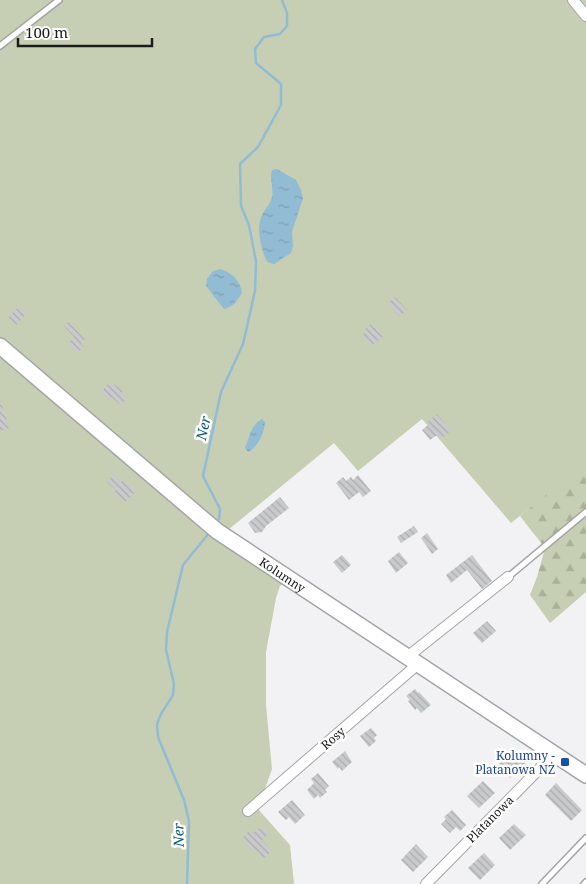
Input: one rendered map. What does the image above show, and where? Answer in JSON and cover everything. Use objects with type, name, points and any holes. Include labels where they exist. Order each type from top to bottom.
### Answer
[{"type":"street","points":[[573,0],[586,16]]},
{"type":"street","name":"Kolumny","points":[[0,346],[212,527],[586,775]]},
{"type":"street","name":"Rosy","points":[[248,811],[413,661],[411,654],[508,577]]},
{"type":"street","name":"Platanowa","points":[[426,884],[554,754]]},
{"type":"lane","points":[[0,46],[59,0]]},
{"type":"lane","points":[[508,577],[586,512]]},
{"type":"lane","points":[[542,884],[586,838]]},
{"type":"green space","points":[[0,0],[586,0],[586,463],[511,523],[422,419],[358,471],[334,443],[228,530],[295,574],[280,586],[266,652],[266,705],[272,769],[258,809],[290,845],[294,884],[0,884]]},
{"type":"green space","points":[[586,460],[586,592],[550,623],[530,595],[545,548],[520,516]]},
{"type":"water","points":[[277,169],[296,180],[303,198],[292,232],[293,246],[291,253],[274,264],[267,262],[261,244],[259,225],[272,197],[272,170]]},
{"type":"water","points":[[221,269],[235,278],[240,284],[242,293],[230,307],[224,309],[206,286],[207,279],[213,271]]},
{"type":"water","points":[[262,419],[265,422],[262,435],[255,447],[248,452],[245,448],[251,432]]},
{"type":"building","points":[[395,297],[407,310],[399,316],[388,303]]},
{"type":"building","points":[[19,306],[27,313],[16,325],[8,317]]},
{"type":"building","points":[[68,322],[85,339],[81,344],[84,347],[77,353],[68,344],[74,337],[64,326]]},
{"type":"building","points":[[371,324],[384,336],[371,346],[362,335]]},
{"type":"building","points":[[109,383],[113,386],[114,384],[123,391],[121,393],[127,398],[121,405],[111,397],[109,399],[101,392]]},
{"type":"building","points":[[0,405],[2,405],[9,428],[0,431]]},
{"type":"building","points":[[437,414],[451,431],[441,439],[437,435],[430,440],[422,430],[429,424],[427,422]]},
{"type":"building","points":[[113,475],[121,482],[123,480],[136,491],[125,502],[107,482]]},
{"type":"building","points":[[358,475],[371,491],[363,497],[359,492],[349,500],[336,483],[343,477],[346,481],[351,477],[353,480]]},
{"type":"building","points":[[280,497],[289,508],[266,526],[262,532],[255,533],[248,523]]},
{"type":"building","points":[[414,526],[418,532],[401,543],[397,537]]},
{"type":"building","points":[[427,533],[438,549],[432,554],[421,538]]},
{"type":"building","points":[[399,552],[408,563],[396,573],[388,561]]},
{"type":"building","points":[[342,555],[351,565],[342,573],[333,562]]},
{"type":"building","points":[[472,555],[492,581],[482,589],[467,570],[451,583],[446,575]]},
{"type":"building","points":[[487,621],[496,631],[482,643],[473,633]]},
{"type":"building","points":[[415,689],[431,705],[421,713],[417,708],[415,710],[406,696]]},
{"type":"building","points":[[371,728],[377,735],[374,738],[376,741],[369,747],[360,736]]},
{"type":"building","points":[[514,749],[526,762],[510,778],[498,765]]},
{"type":"building","points":[[345,751],[352,762],[342,771],[332,762]]},
{"type":"building","points":[[318,773],[329,786],[325,790],[327,792],[320,798],[318,795],[314,799],[307,790],[314,783],[311,779]]},
{"type":"building","points":[[483,781],[495,793],[479,808],[467,796]]},
{"type":"building","points":[[556,783],[582,810],[571,821],[545,795]]},
{"type":"building","points":[[292,800],[305,815],[295,824],[289,817],[286,820],[278,812]]},
{"type":"building","points":[[452,810],[466,825],[460,831],[456,827],[450,833],[441,824],[446,819],[444,817]]},
{"type":"building","points":[[514,824],[526,835],[510,850],[499,838]]},
{"type":"building","points":[[262,826],[269,834],[262,840],[272,851],[263,859],[253,848],[251,850],[243,837],[250,830],[253,833]]},
{"type":"building","points":[[416,844],[428,857],[413,872],[401,860]]},
{"type":"building","points":[[484,853],[495,865],[480,880],[468,868]]},
{"type":"waterway","name":"Ner","points":[[215,524],[219,519],[220,509],[203,476],[221,392],[243,344],[255,291],[256,261],[249,225],[241,206],[240,164],[258,147],[281,105],[281,84],[256,63],[255,49],[264,37],[280,34],[287,26],[287,13],[282,0]]},
{"type":"waterway","name":"Ner","points":[[187,884],[189,821],[184,800],[158,737],[157,724],[173,695],[174,684],[166,650],[167,632],[183,565],[209,533]]},
{"type":"place","name":"Kolumny - Platanowa NŻ","points":[[565,762]]}]
